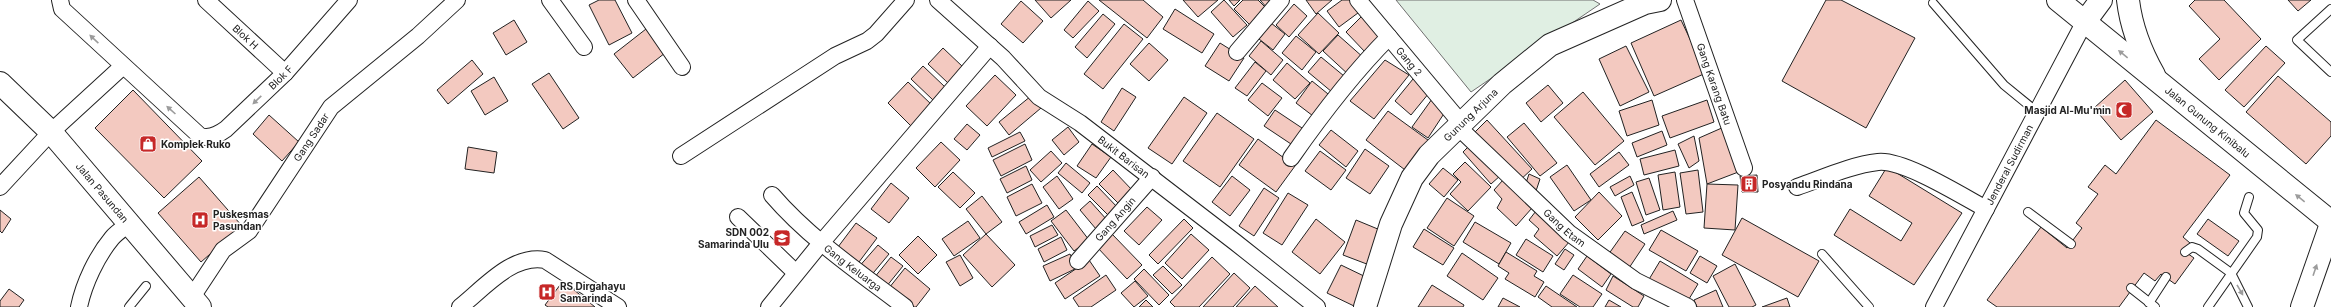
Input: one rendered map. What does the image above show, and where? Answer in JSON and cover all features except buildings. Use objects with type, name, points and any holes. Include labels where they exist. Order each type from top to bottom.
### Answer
[{"type":"main road","name":"Jalan Gunung Kinibalu","points":[[2058,0],[2084,23],[2331,223]]},
{"type":"main road","points":[[2084,23],[2101,0]]},
{"type":"main road","points":[[2128,0],[2129,12],[2143,55],[2159,83]]},
{"type":"main road","name":"Gunung Arjuna","points":[[1365,307],[1390,224],[1412,178],[1429,155],[1459,124],[1502,84],[1550,46],[1649,1]]},
{"type":"main road","name":"Jalan Pasundan","points":[[0,83],[51,132],[196,302]]},
{"type":"main road","points":[[2302,307],[2331,223]]},
{"type":"street","points":[[0,187],[51,132],[123,66],[62,9],[60,0]]},
{"type":"street","name":"Blok F","points":[[123,66],[200,136],[210,137],[226,129],[285,73],[349,0]]},
{"type":"street","name":"Gang Sadar","points":[[196,302],[223,250],[242,238],[249,231],[331,106],[418,36],[457,0]]},
{"type":"street","points":[[550,0],[584,47]]},
{"type":"street","points":[[636,0],[682,67]]},
{"type":"street","points":[[681,156],[835,56],[867,41],[876,34],[906,0]]},
{"type":"street","name":"Bukit Barisan","points":[[938,0],[990,46],[1039,97],[1080,123],[1152,177],[1317,307]]},
{"type":"street","points":[[1237,52],[1281,0]]},
{"type":"street","name":"Gang 2","points":[[1358,0],[1459,124]]},
{"type":"street","name":"Gang Karang Batu","points":[[1685,0],[1744,168]]},
{"type":"street","name":"Blok H","points":[[215,3],[285,73]]},
{"type":"street","name":"Jenderal Sudirman","points":[[1934,307],[2084,23]]},
{"type":"street","points":[[1292,158],[1355,72],[1389,37]]},
{"type":"street","points":[[769,307],[821,243],[990,46]]},
{"type":"street","name":"Gang Etam","points":[[1459,124],[1569,233],[1636,281],[1688,307]]},
{"type":"street","points":[[1797,187],[1873,163],[1897,164],[1986,209]]},
{"type":"street","name":"Gang Angin","points":[[1078,261],[1152,177]]},
{"type":"street","name":"Gang Keluarga","points":[[772,195],[790,217],[821,243],[905,307]]},
{"type":"street","points":[[738,217],[796,273]]},
{"type":"street","points":[[79,307],[81,297],[94,266],[112,237],[129,224]]},
{"type":"street","points":[[460,307],[514,264],[533,258],[545,260],[618,307]]},
{"type":"lane","points":[[1933,3],[2004,85],[2037,112]]},
{"type":"lane","points":[[2331,8],[2297,40],[2331,72]]},
{"type":"lane","points":[[2208,307],[2257,237],[2258,230],[2244,213],[2249,197]]},
{"type":"lane","points":[[2028,212],[2071,244]]},
{"type":"lane","points":[[2185,252],[2192,247],[2198,249],[2231,273],[2248,307]]},
{"type":"lane","points":[[1822,254],[1869,307]]},
{"type":"lane","points":[[2131,288],[2152,305],[2166,277]]},
{"type":"lane","points":[[129,307],[146,286]]},
{"type":"green space","points":[[1396,0],[1593,0],[1600,4],[1471,92]]},
{"type":"place","name":"Masjid Al-Mu'min","points":[[2124,110]]},
{"type":"place","name":"Komplek Ruko","points":[[148,144]]},
{"type":"place","name":"Posyandu Rindana","points":[[1749,184]]},
{"type":"place","name":"Puskesmas Pasundan","points":[[200,220]]},
{"type":"place","name":"SDN 002 Samarinda Ulu","points":[[782,238]]},
{"type":"place","name":"RS Dirgahayu Samarinda","points":[[547,292]]}]
